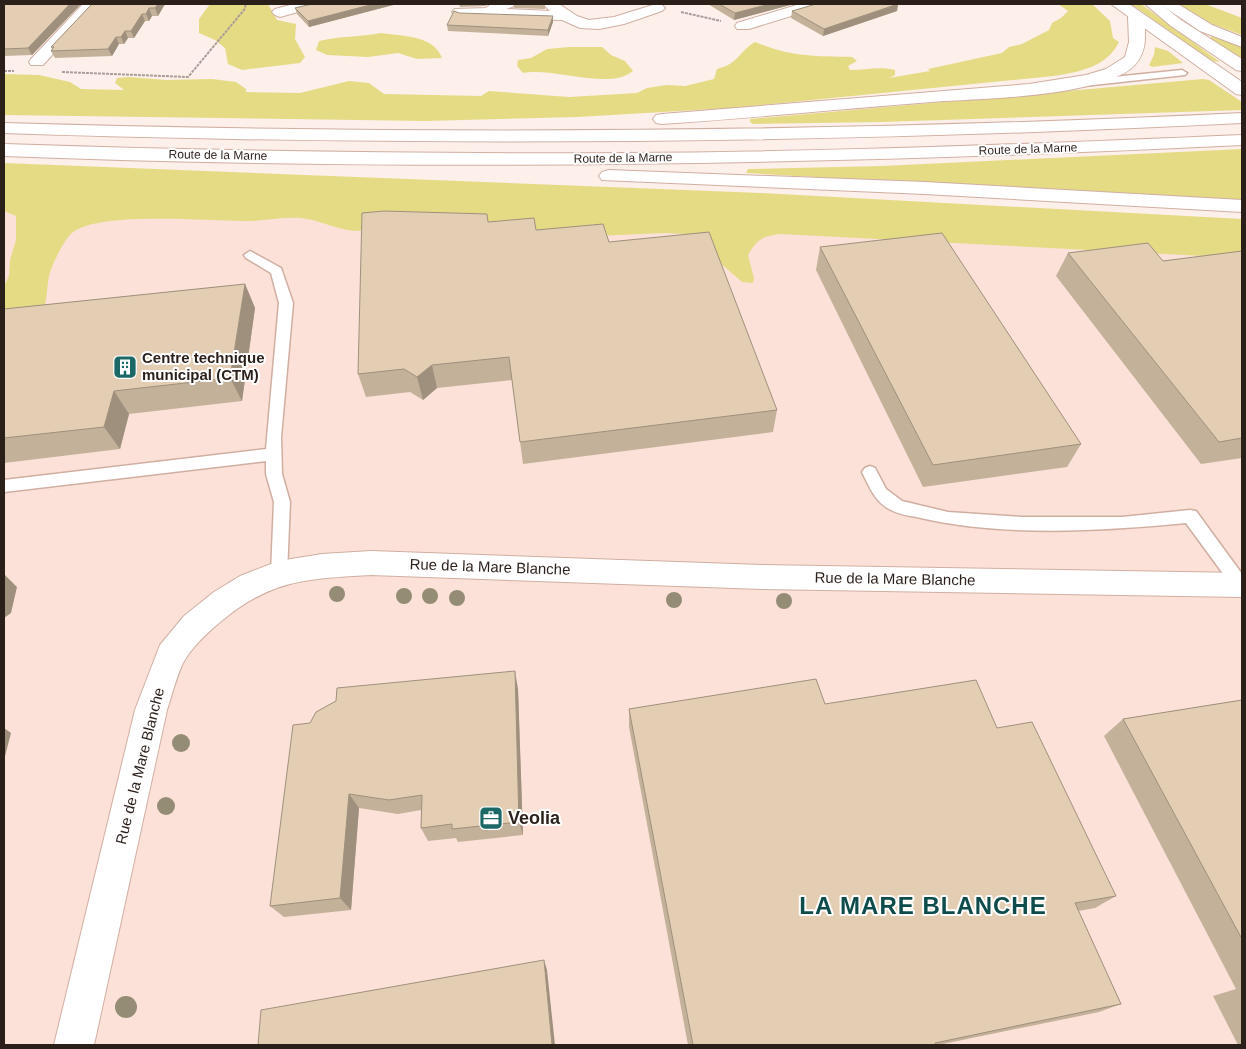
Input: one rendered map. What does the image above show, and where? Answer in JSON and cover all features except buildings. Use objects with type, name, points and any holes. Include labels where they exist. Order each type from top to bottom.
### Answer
[{"type":"main road","points":[[37,62],[90,4]]},
{"type":"main road","points":[[280,12],[311,4]]},
{"type":"main road","points":[[490,13],[496,7],[507,4]]},
{"type":"main road","points":[[550,4],[580,23],[603,24],[657,8]]},
{"type":"main road","points":[[743,26],[815,4]]},
{"type":"main road","points":[[1120,4],[1240,88]]},
{"type":"main road","points":[[1152,4],[1176,23],[1242,66]]},
{"type":"main road","points":[[1168,4],[1206,28],[1242,42]]},
{"type":"main road","points":[[460,12],[567,16]]},
{"type":"main road","points":[[381,136],[458,125],[656,120],[1066,84],[1099,78],[1128,64],[1137,50],[1136,17]]},
{"type":"main road","name":"Route de la Marne","points":[[4,128],[542,138],[840,134],[1242,118]]},
{"type":"main road","name":"Route de la Marne","points":[[4,150],[456,160],[833,155],[1242,140]]},
{"type":"main road","points":[[456,160],[534,173],[925,188],[1242,206]]},
{"type":"main road","name":"Rue de la Mare Blanche","points":[[74,1045],[151,710],[171,655],[195,625],[224,600],[250,585],[279,573],[322,566],[371,563],[762,577],[1242,585]]},
{"type":"lane","points":[[1066,84],[1182,73]]},
{"type":"lane","points":[[250,256],[277,271],[286,303],[273,437],[274,474],[282,502],[279,573]]},
{"type":"lane","points":[[4,486],[274,454]]},
{"type":"lane","points":[[870,472],[880,493],[897,506],[948,518],[1022,522],[1122,523],[1190,516],[1242,585]]},
{"type":"path","points":[[60,72],[188,77],[244,10],[246,4]]},
{"type":"path","points":[[657,8],[743,26]]},
{"type":"shaded area","points":[[210,4],[268,4],[277,20],[296,24],[295,39],[305,57],[300,63],[242,70],[228,64],[225,48],[215,40],[199,33],[199,19]]},
{"type":"shaded area","points":[[1058,4],[1092,4],[1110,21],[1113,38],[1119,42],[1114,50],[1100,63],[1091,67],[1073,73],[1054,76],[732,108],[577,117],[425,121],[4,115],[4,74],[39,75],[70,82],[81,89],[124,90],[115,83],[117,78],[129,77],[166,80],[212,79],[236,82],[246,89],[246,92],[300,93],[349,81],[369,83],[384,94],[481,96],[489,91],[569,97],[637,93],[647,88],[667,85],[685,86],[714,79],[717,69],[730,64],[755,42],[791,53],[852,57],[857,61],[848,66],[850,70],[879,68],[895,70],[895,75],[889,78],[930,71],[928,69],[1002,53],[1009,47],[1022,44],[1049,30],[1052,23],[1068,11]]},
{"type":"shaded area","points":[[1131,4],[1141,4],[1220,62],[1212,61]]},
{"type":"shaded area","points":[[1174,4],[1205,4],[1242,18],[1242,35],[1193,17]]},
{"type":"shaded area","points":[[381,33],[407,36],[424,41],[438,50],[442,58],[417,59],[398,53],[368,57],[327,55],[316,50],[319,41]]},
{"type":"shaded area","points":[[1212,36],[1242,46],[1242,59],[1210,39]]},
{"type":"shaded area","points":[[602,47],[611,55],[625,61],[633,71],[623,77],[596,79],[550,73],[523,73],[517,66],[518,60],[531,58],[547,49]]},
{"type":"shaded area","points":[[1155,47],[1168,51],[1183,63],[1152,67],[1149,65],[1154,55]]},
{"type":"shaded area","points":[[1203,79],[1209,80],[1242,102],[1242,110],[883,122],[753,124],[750,122],[750,119]]},
{"type":"shaded area","points":[[1242,149],[1242,202],[746,173],[748,169],[882,166]]},
{"type":"shaded area","points":[[4,163],[761,193],[1242,219],[1242,258],[781,234],[761,239],[754,245],[748,255],[754,278],[753,283],[742,282],[718,261],[689,240],[685,234],[595,236],[382,229],[357,231],[301,218],[252,221],[131,219],[86,226],[72,233],[62,247],[50,272],[46,301],[41,317],[4,329],[4,286],[9,276],[10,260],[16,240],[16,216],[4,211]]},
{"type":"shaded area","points":[[4,188],[1242,249],[1242,1045],[4,1045]]},
{"type":"place","name":"Centre technique municipal (CTM)","points":[[125,367]]},
{"type":"place","name":"Veolia","points":[[491,818]]},
{"type":"district","name":"LA MARE BLANCHE","points":[[923,906]]}]
